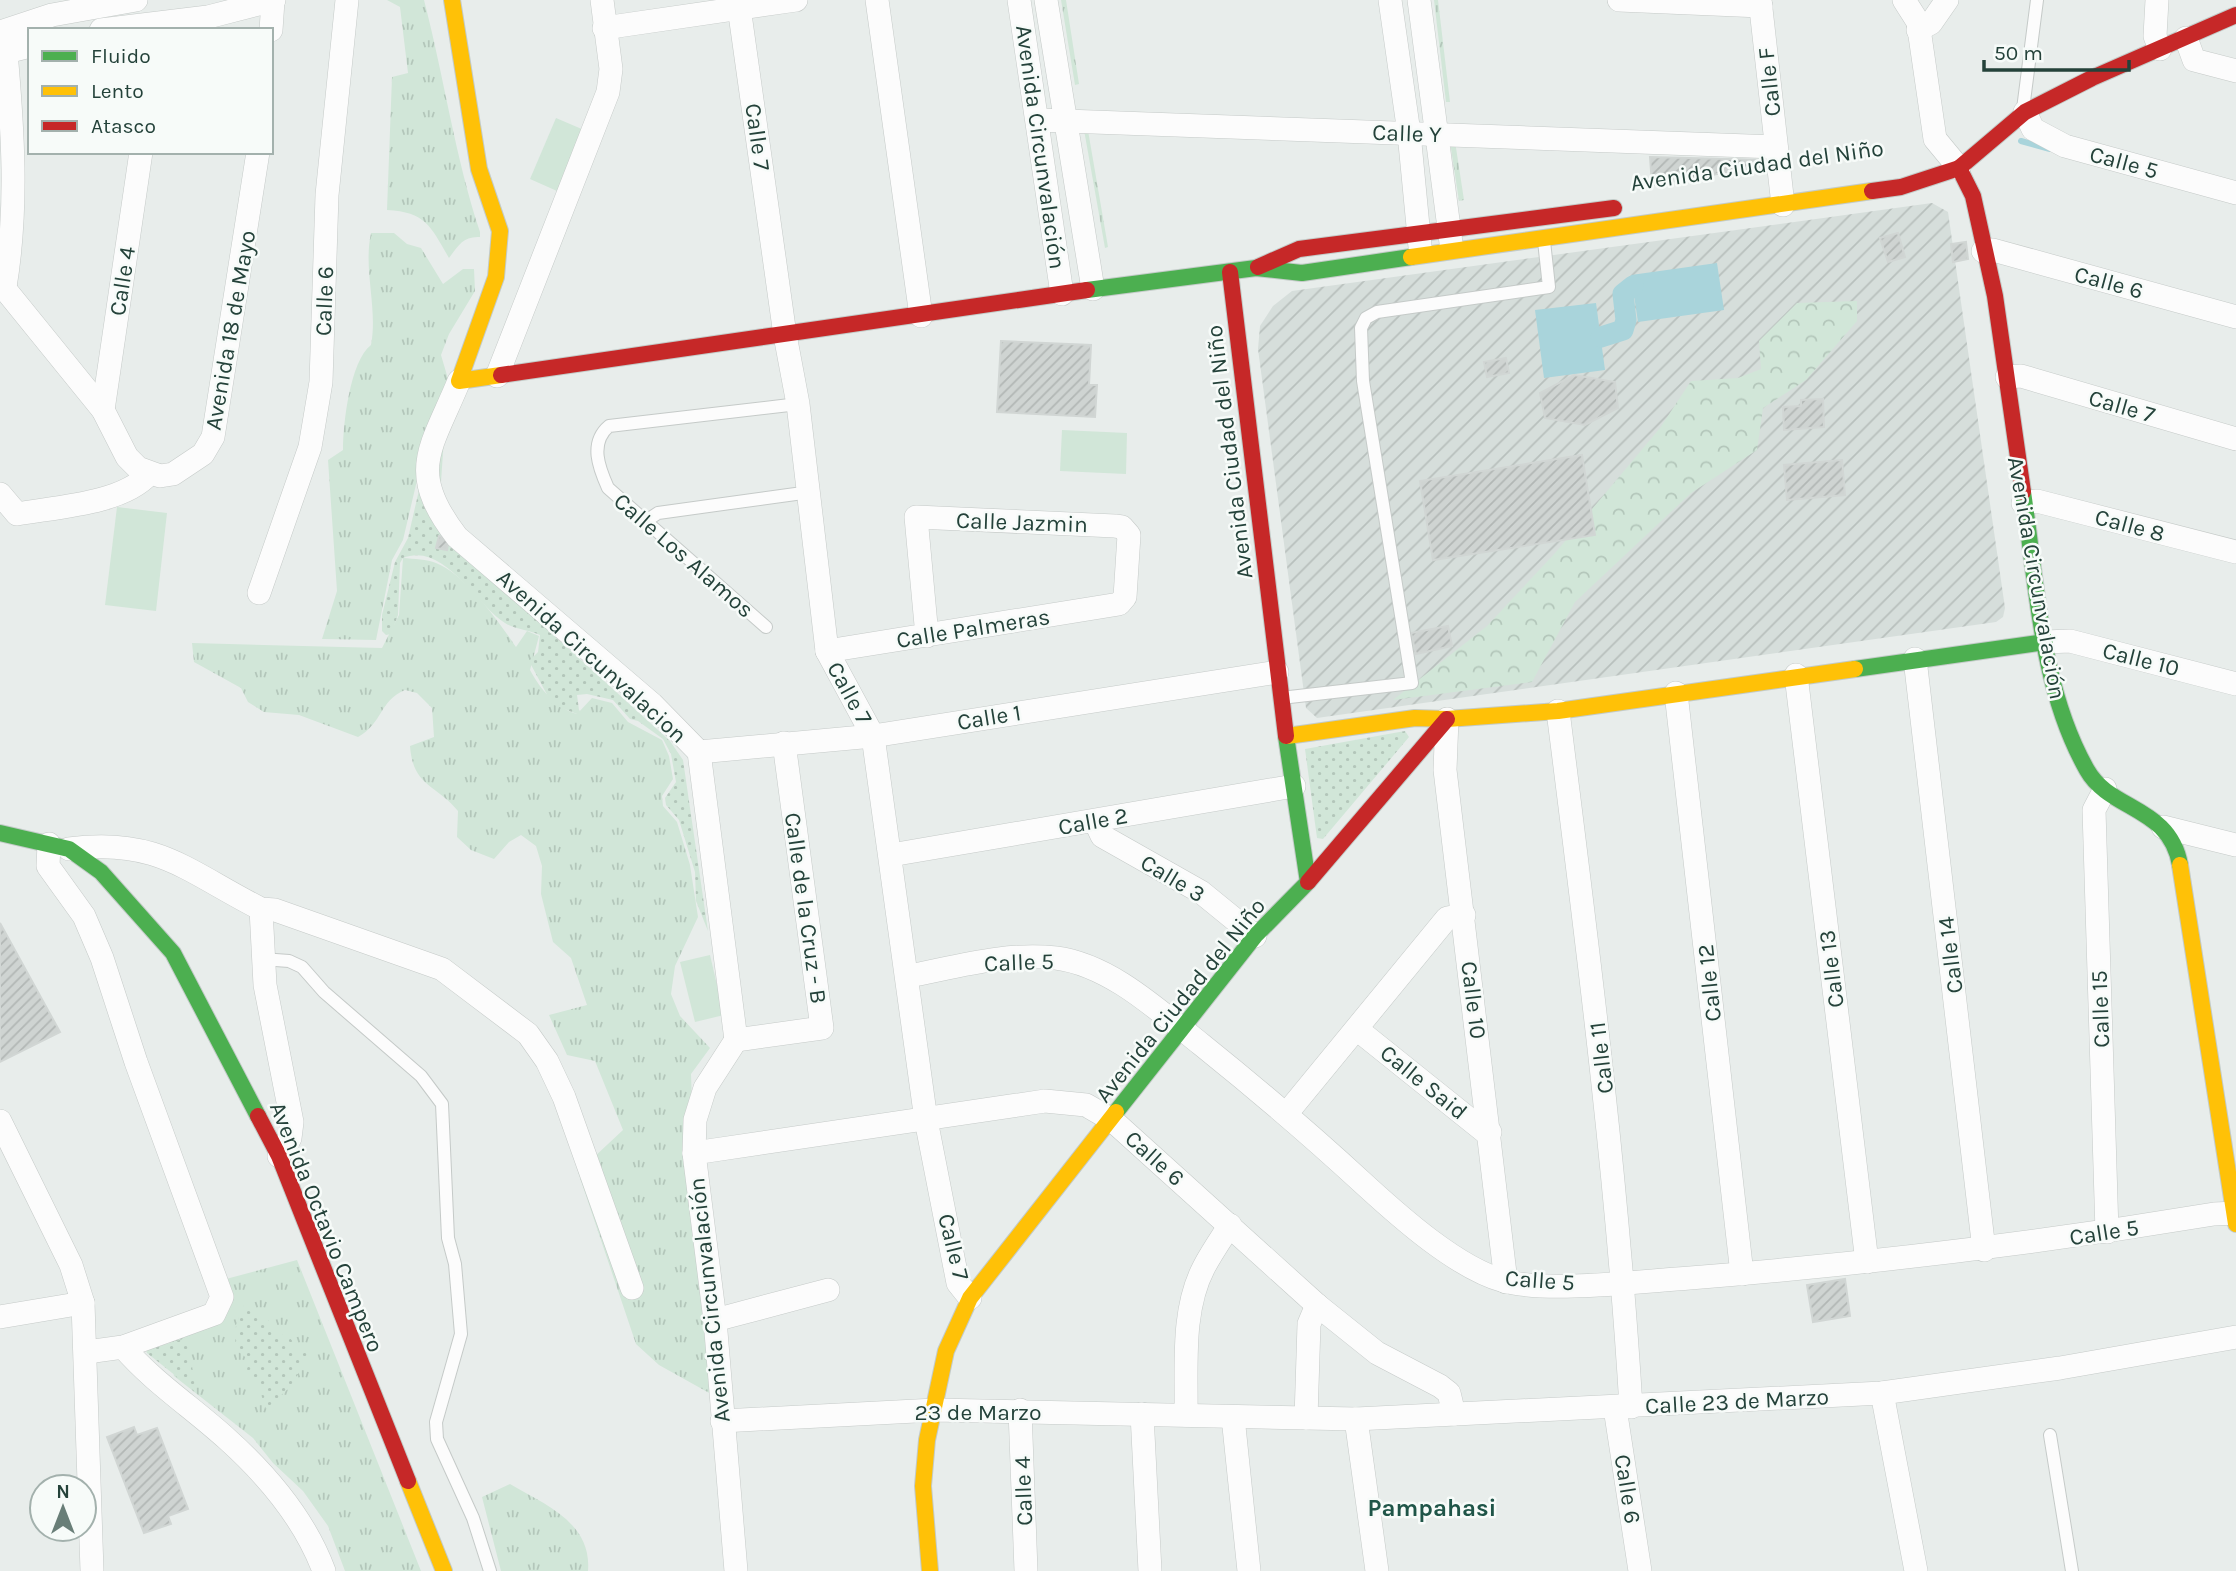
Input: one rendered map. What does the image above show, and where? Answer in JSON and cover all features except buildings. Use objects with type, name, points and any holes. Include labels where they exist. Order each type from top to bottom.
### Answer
[{"type":"main road","points":[[452,0],[479,169],[500,231],[496,277],[459,381],[921,316],[1062,293],[1230,272]]},
{"type":"main road","name":"Avenida Ciudad del Niño","points":[[930,1571],[923,1486],[927,1440],[935,1410],[935,1389],[946,1351],[970,1298],[1255,936],[1308,882],[1277,672],[1230,272],[1256,268],[1302,273],[1544,241],[1781,191],[1901,187],[1959,168],[2025,112],[2236,15]]},
{"type":"main road","name":"Avenida Circunvalación","points":[[1959,168],[1971,183],[1975,194],[1983,251],[1995,296],[2023,503],[2045,642],[2061,716],[2088,773],[2105,789],[2163,827]]},
{"type":"main road","name":"Avenida Ciudad del Niño","points":[[1899,169],[1936,174]]},
{"type":"main road","name":"Avenida Ciudad del Niño","points":[[1256,268],[1299,249],[1634,205]]},
{"type":"main road","points":[[1287,736],[1415,718],[1447,719],[1558,711],[1796,675],[2045,642]]},
{"type":"main road","points":[[1308,882],[1447,719]]},
{"type":"main road","points":[[2163,827],[2178,855],[2236,1217]]},
{"type":"main road","name":"Avenida Octavio Campero","points":[[0,833],[59,847],[102,872],[173,953],[279,1156],[444,1571]]},
{"type":"street","points":[[2,44],[49,8],[136,0]]},
{"type":"street","name":"Calle 6","points":[[259,593],[310,447],[321,382],[327,195],[346,0]]},
{"type":"street","points":[[498,376],[608,92],[611,69],[602,0]]},
{"type":"street","points":[[604,28],[739,4],[796,0]]},
{"type":"street","points":[[877,0],[921,316]]},
{"type":"street","name":"Avenida Circunvalación","points":[[1019,0],[1062,293]]},
{"type":"street","name":"Avenida Circunvalación","points":[[1046,0],[1093,289]]},
{"type":"street","points":[[1390,0],[1409,133],[1421,257]]},
{"type":"street","points":[[1419,0],[1452,253]]},
{"type":"street","points":[[1619,0],[1760,3]]},
{"type":"street","name":"Avenida Circunvalación","points":[[1904,0],[1918,26],[1936,139],[1959,168]]},
{"type":"street","points":[[1918,26],[1926,12],[1928,0]]},
{"type":"street","points":[[1918,26],[1931,23],[1947,0]]},
{"type":"street","points":[[2157,0],[2155,36],[2160,49]]},
{"type":"street","points":[[130,28],[160,26],[208,17],[265,2],[271,28]]},
{"type":"street","name":"Calle F","points":[[1760,3],[1781,191]]},
{"type":"street","name":"Calle 7","points":[[739,4],[785,335],[810,492],[827,651],[873,736],[926,1120],[958,1283],[970,1298]]},
{"type":"street","points":[[2186,38],[2194,60],[2236,71]]},
{"type":"street","points":[[2,44],[28,46]]},
{"type":"street","points":[[0,494],[17,514],[118,495],[138,485],[149,474],[127,457],[103,410],[3,285],[14,230],[15,188],[2,44]]},
{"type":"street","name":"Calle 5","points":[[2025,112],[2033,129],[2065,146],[2236,192]]},
{"type":"street","name":"Calle Y","points":[[1038,120],[1776,146]]},
{"type":"street","name":"Calle 4","points":[[103,410],[141,154]]},
{"type":"street","name":"Avenida 18 de Mayo","points":[[149,474],[173,474],[183,469],[203,454],[214,437],[258,154]]},
{"type":"street","name":"Calle 6","points":[[1983,251],[1993,250],[2236,317]]},
{"type":"street","name":"Calle 7","points":[[2007,377],[2021,376],[2236,439]]},
{"type":"street","name":"Avenida Circunvalacion","points":[[459,381],[426,459],[428,486],[436,510],[457,537],[652,704],[699,752],[736,1040]]},
{"type":"street","name":"Calle 8","points":[[2023,503],[2037,501],[2236,552]]},
{"type":"street","name":"Calle Jazmin","points":[[927,636],[916,517],[1115,526],[1126,531],[1131,542],[1125,597],[1119,604]]},
{"type":"street","name":"Calle Palmeras","points":[[827,651],[1119,604]]},
{"type":"street","name":"Calle 10","points":[[2045,642],[2070,641],[2236,684]]},
{"type":"street","name":"Calle 14","points":[[1915,659],[1984,1250]]},
{"type":"street","name":"Calle 1","points":[[699,752],[873,736],[1277,672]]},
{"type":"street","name":"Calle 13","points":[[1796,675],[1867,1262]]},
{"type":"street","name":"Calle 12","points":[[1676,693],[1742,1274]]},
{"type":"street","name":"Calle 11","points":[[1558,711],[1605,1082],[1624,1283],[1623,1407]]},
{"type":"street","name":"Calle 10","points":[[1447,719],[1445,770],[1506,1282]]},
{"type":"street","name":"Calle de la Cruz - B","points":[[736,1040],[822,1028],[784,743]]},
{"type":"street","name":"Calle 2","points":[[891,855],[1294,786]]},
{"type":"street","name":"Calle 15","points":[[2105,789],[2094,810],[2107,1232]]},
{"type":"street","name":"Calle 3","points":[[1095,821],[1102,836],[1202,892],[1255,936]]},
{"type":"street","points":[[2163,827],[2236,845]]},
{"type":"street","points":[[87,1352],[123,1347],[214,1314],[222,1297],[136,1062],[102,958],[84,916],[48,866],[59,847],[104,845],[163,855],[261,909],[300,919],[442,969],[510,1018],[528,1034],[547,1061],[564,1097],[632,1288]]},
{"type":"street","points":[[261,909],[265,985],[292,1122],[290,1138],[279,1156]]},
{"type":"street","points":[[1287,1113],[1358,1030],[1447,918],[1464,915]]},
{"type":"street","name":"Calle 5","points":[[908,976],[994,959],[1058,958],[1083,964],[1126,988],[1287,1113],[1423,1236],[1484,1273],[1506,1282],[1624,1283],[1742,1274],[1984,1250],[2236,1217]]},
{"type":"street","name":"Calle Said","points":[[1358,1030],[1484,1131],[1490,1132]]},
{"type":"street","name":"Avenida Circunvalación","points":[[736,1040],[705,1088],[695,1120],[694,1153],[715,1320],[736,1571]]},
{"type":"street","points":[[247,1093],[272,1093],[286,1082]]},
{"type":"street","name":"Calle 6","points":[[694,1153],[1066,1101],[1086,1105],[1112,1120],[1317,1305],[1377,1353],[1440,1386],[1448,1393],[1454,1414]]},
{"type":"street","points":[[0,1121],[71,1265],[83,1303],[87,1352],[92,1571]]},
{"type":"street","points":[[1186,1415],[1188,1325],[1193,1299],[1203,1268],[1230,1225]]},
{"type":"street","points":[[715,1320],[828,1290]]},
{"type":"street","points":[[0,1317],[83,1303]]},
{"type":"street","points":[[1306,1418],[1309,1324],[1317,1305]]},
{"type":"street","name":"Calle 23 de Marzo","points":[[1233,1418],[1356,1419],[1882,1393],[2060,1368],[2236,1337]]},
{"type":"street","points":[[123,1347],[137,1363],[229,1440],[284,1501],[312,1541],[324,1571]]},
{"type":"street","points":[[1882,1393],[1916,1571]]},
{"type":"street","name":"Calle 6","points":[[1623,1407],[1640,1571]]},
{"type":"street","name":"23 de Marzo","points":[[722,1421],[935,1410],[1020,1410],[1233,1418]]},
{"type":"street","name":"Calle 4","points":[[1020,1410],[1026,1571]]},
{"type":"street","points":[[1142,1414],[1150,1571]]},
{"type":"street","points":[[1233,1418],[1249,1571]]},
{"type":"street","points":[[1356,1419],[1377,1571]]},
{"type":"lane","points":[[2025,112],[2023,97],[2036,0]]},
{"type":"lane","points":[[1281,698],[1412,683],[1363,382],[1361,328],[1366,318],[1377,312],[1549,286],[1544,241]]},
{"type":"lane","name":"Calle Los Alamos","points":[[766,627],[608,488],[598,467],[597,445],[602,432],[609,426],[798,404]]},
{"type":"lane","points":[[646,521],[658,513],[810,492]]},
{"type":"lane","points":[[262,959],[289,961],[302,967],[324,992],[421,1076],[442,1104],[448,1238],[455,1264],[461,1334],[436,1422],[437,1438],[473,1518],[490,1571]]},
{"type":"lane","points":[[2050,1435],[2072,1571]]},
{"type":"shaded area","points":[[1932,203],[1948,212],[2005,608],[2003,617],[1996,622],[1317,718],[1306,708],[1258,349],[1260,326],[1273,306],[1292,291]]},
{"type":"green space","points":[[387,0],[424,0],[471,204],[480,232],[480,237],[465,240],[449,258],[426,223],[411,214],[387,210],[392,77],[408,73],[400,7]]},
{"type":"green space","points":[[1061,0],[1066,0],[1079,84],[1075,85]]},
{"type":"green space","points":[[1434,0],[1438,0],[1450,102],[1446,102]]},
{"type":"green space","points":[[1081,113],[1085,113],[1108,247],[1105,248]]},
{"type":"green space","points":[[556,118],[584,130],[557,191],[530,179]]},
{"type":"green space","points":[[1453,128],[1464,200],[1459,201],[1448,129]]},
{"type":"green space","points":[[371,233],[394,233],[407,244],[421,248],[443,284],[463,269],[474,269],[475,291],[449,334],[441,355],[451,389],[426,442],[403,540],[392,560],[376,640],[322,639],[337,591],[328,460],[343,450],[346,410],[353,378],[364,353],[371,345]]},
{"type":"green space","points":[[1857,301],[1857,321],[1806,380],[1763,408],[1757,450],[1691,493],[1575,602],[1532,682],[1393,700],[1487,626],[1556,552],[1660,428],[1691,381],[1738,378],[1761,369],[1759,341],[1797,303]]},
{"type":"green space","points":[[446,409],[439,511],[491,578],[670,741],[683,760],[708,931],[696,901],[695,872],[679,820],[666,805],[665,798],[676,782],[671,754],[663,739],[638,721],[630,719],[613,700],[587,694],[577,695],[579,710],[587,718],[552,704],[529,661],[538,652],[540,635],[505,623],[459,578],[432,559],[418,555],[403,558],[400,563],[398,615],[391,634],[386,635],[382,631],[382,615],[395,562],[408,538],[430,442]]},
{"type":"green space","points":[[1062,430],[1127,433],[1126,474],[1060,471]]},
{"type":"green space","points":[[117,507],[167,513],[156,611],[105,605]]},
{"type":"green space","points":[[403,558],[432,562],[458,577],[480,600],[516,647],[527,631],[539,636],[530,670],[544,691],[556,702],[577,714],[592,698],[612,703],[628,722],[662,740],[669,756],[673,779],[662,796],[663,806],[677,822],[690,865],[698,917],[675,966],[671,994],[680,1016],[710,1048],[691,1074],[696,1218],[711,1394],[659,1365],[636,1344],[578,1172],[623,1130],[595,1061],[567,1055],[549,1015],[587,1005],[571,958],[553,942],[541,894],[542,866],[536,846],[521,835],[509,842],[494,859],[471,850],[457,837],[458,811],[427,784],[416,770],[412,759],[410,746],[434,737],[432,708],[417,693],[405,690],[396,695],[373,725],[358,737],[299,715],[264,712],[248,702],[241,688],[194,662],[192,643],[382,648],[399,615]]},
{"type":"green space","points":[[1405,731],[1409,737],[1323,839],[1317,838],[1305,749]]},
{"type":"green space","points":[[710,955],[724,1015],[695,1022],[680,962]]},
{"type":"green space","points":[[297,1260],[421,1571],[345,1571],[328,1526],[303,1491],[273,1463],[253,1438],[174,1376],[169,1339],[188,1331],[226,1279]]},
{"type":"green space","points":[[244,1305],[268,1320],[275,1334],[289,1337],[296,1349],[311,1354],[289,1388],[266,1409],[258,1385],[246,1374],[249,1360],[235,1349],[236,1325]]},
{"type":"green space","points":[[183,1339],[188,1340],[196,1392],[146,1350]]},
{"type":"green space","points":[[510,1484],[552,1508],[575,1528],[583,1540],[588,1571],[501,1571],[482,1497]]},
{"type":"water","points":[[1717,263],[1724,310],[1638,322],[1631,275]]},
{"type":"water","points":[[1596,303],[1605,370],[1544,378],[1535,310]]},
{"type":"waterway","points":[[2021,141],[2050,149]]},
{"type":"waterway","points":[[1601,337],[1623,330],[1626,320],[1623,294],[1633,286]]},
{"type":"traffic: fast","points":[[1087,290],[1256,268],[1302,273],[1411,257]]},
{"type":"traffic: fast","points":[[2023,492],[2037,599],[2050,670],[2071,738],[2087,770],[2097,783],[2164,831],[2174,846],[2180,865]]},
{"type":"traffic: fast","points":[[1855,669],[2045,642]]},
{"type":"traffic: fast","points":[[1116,1112],[1255,936],[1308,882],[1286,736]]},
{"type":"traffic: fast","points":[[0,833],[69,849],[101,872],[173,953],[258,1116]]},
{"type":"traffic: slow","points":[[452,0],[479,169],[500,231],[496,277],[459,381],[501,375]]},
{"type":"traffic: slow","points":[[1411,257],[1872,191]]},
{"type":"traffic: slow","points":[[1287,736],[1415,718],[1447,719],[1558,711],[1855,669]]},
{"type":"traffic: slow","points":[[2180,865],[2236,1224]]},
{"type":"traffic: slow","points":[[930,1571],[923,1486],[927,1440],[946,1351],[970,1298],[1116,1112]]},
{"type":"traffic: slow","points":[[408,1481],[444,1571]]},
{"type":"traffic: jam","points":[[1872,191],[1901,187],[1959,168],[2025,112],[2092,78],[2236,15]]},
{"type":"traffic: jam","points":[[1959,168],[1973,196],[1995,296],[2023,492]]},
{"type":"traffic: jam","points":[[1258,267],[1299,249],[1614,208]]},
{"type":"traffic: jam","points":[[1230,272],[1286,736]]},
{"type":"traffic: jam","points":[[501,375],[1087,290]]},
{"type":"traffic: jam","points":[[1308,882],[1447,719]]},
{"type":"traffic: jam","points":[[258,1116],[279,1156],[408,1481]]},
{"type":"district","name":"Pampahasi","points":[[1432,1508]]}]
